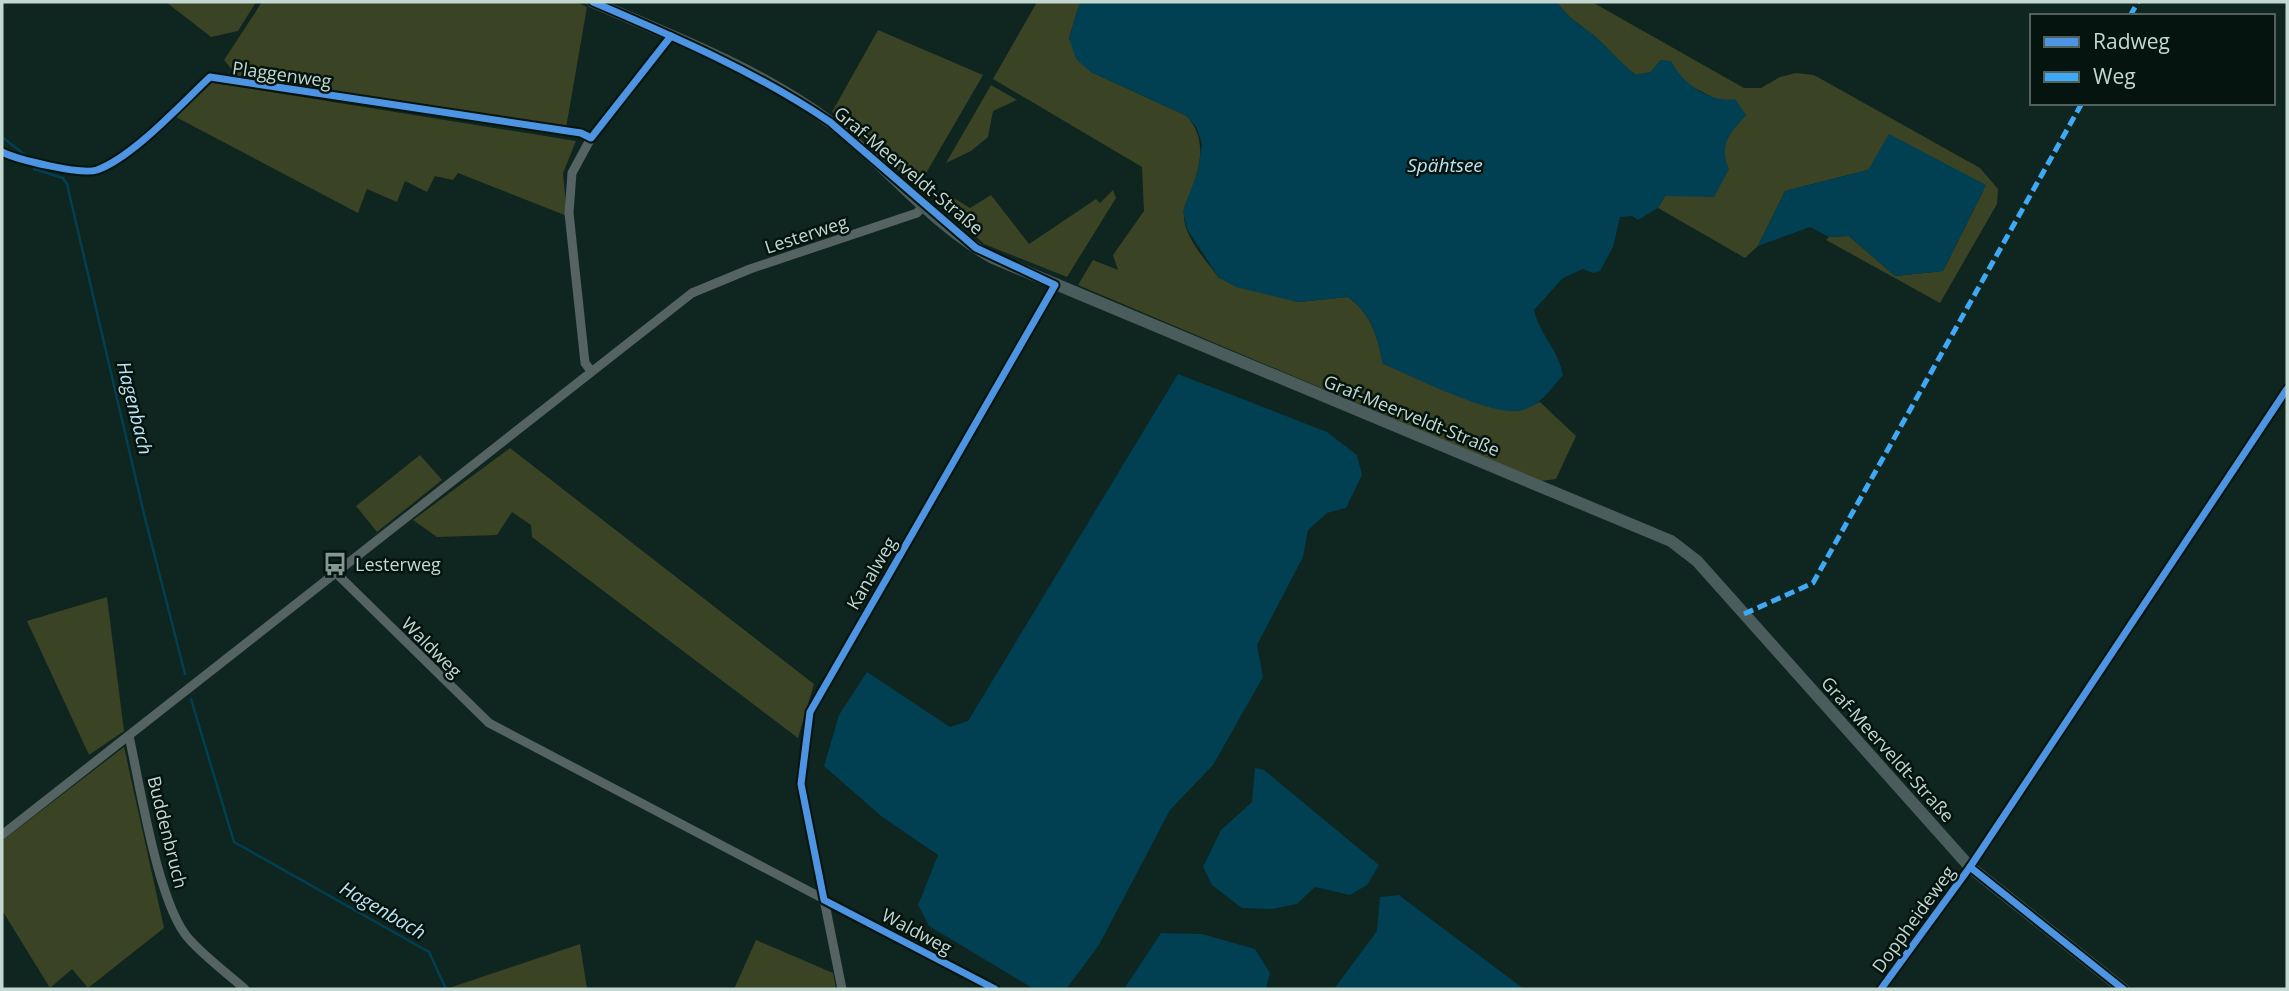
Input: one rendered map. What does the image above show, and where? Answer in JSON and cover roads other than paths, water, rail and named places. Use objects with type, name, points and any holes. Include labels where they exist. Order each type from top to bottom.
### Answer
[{"type":"main road","name":"Graf-Meerveldt-Straße","points":[[593,2],[734,64],[831,122],[980,251],[1055,285],[1671,541],[1697,561],[1970,867],[2123,989]]},
{"type":"street","points":[[591,371],[585,363],[569,213],[572,173],[591,138],[671,36]]},
{"type":"street","name":"Plaggenweg","points":[[2,152],[39,164],[94,171],[119,160],[210,77],[581,133],[591,138]]},
{"type":"street","name":"Lesterweg","points":[[2,835],[692,293],[750,269],[917,213],[924,205]]},
{"type":"street","name":"Kanalweg","points":[[842,989],[801,784],[800,767],[810,712],[1055,285]]},
{"type":"street","name":"Waldweg","points":[[336,573],[489,723],[995,989]]},
{"type":"street","name":"Buddenbruch","points":[[129,736],[164,890],[174,915],[188,939],[245,989]]},
{"type":"street","name":"Doppheideweg","points":[[1881,989],[1970,867]]},
{"type":"water","name":"Spähtsee","points":[[1080,2],[1557,2],[1636,75],[1651,72],[1661,60],[1671,61],[1682,77],[1698,90],[1716,98],[1735,99],[1746,115],[1727,140],[1725,153],[1729,169],[1714,197],[1665,196],[1658,208],[1638,220],[1632,216],[1620,217],[1613,247],[1600,271],[1593,273],[1583,269],[1563,278],[1534,310],[1563,375],[1543,398],[1531,407],[1517,411],[1504,410],[1470,401],[1383,364],[1368,318],[1348,297],[1298,302],[1236,287],[1219,278],[1187,229],[1183,211],[1198,171],[1202,143],[1196,127],[1187,116],[1091,72],[1076,59],[1069,38]]},
{"type":"water","points":[[1889,134],[1986,185],[1943,271],[1895,276],[1849,236],[1829,237],[1810,227],[1758,246],[1785,191],[1868,170]]},
{"type":"water","points":[[1178,374],[1327,432],[1357,455],[1362,475],[1346,508],[1327,513],[1308,530],[1303,557],[1257,645],[1263,677],[1213,765],[1170,810],[1099,945],[1067,988],[1034,989],[929,926],[918,905],[938,855],[881,816],[824,766],[839,715],[867,672],[950,727],[968,721]]},
{"type":"water","points":[[1255,768],[1264,770],[1379,865],[1367,885],[1350,895],[1315,887],[1297,904],[1272,909],[1242,908],[1212,885],[1203,867],[1221,830],[1252,802]]},
{"type":"water","points":[[1400,895],[1524,989],[1334,989],[1377,931],[1380,897]]},
{"type":"water","points":[[1161,933],[1202,934],[1255,949],[1270,973],[1266,989],[1124,989]]},
{"type":"waterway","name":"Hagenbach","points":[[2,137],[29,158]]},
{"type":"waterway","name":"Hagenbach","points":[[34,169],[63,178],[67,184],[144,514],[185,674]]},
{"type":"waterway","name":"Hagenbach","points":[[191,699],[234,842],[429,952],[446,989]]},
{"type":"place","name":"Lesterweg","points":[[335,564]]}]
